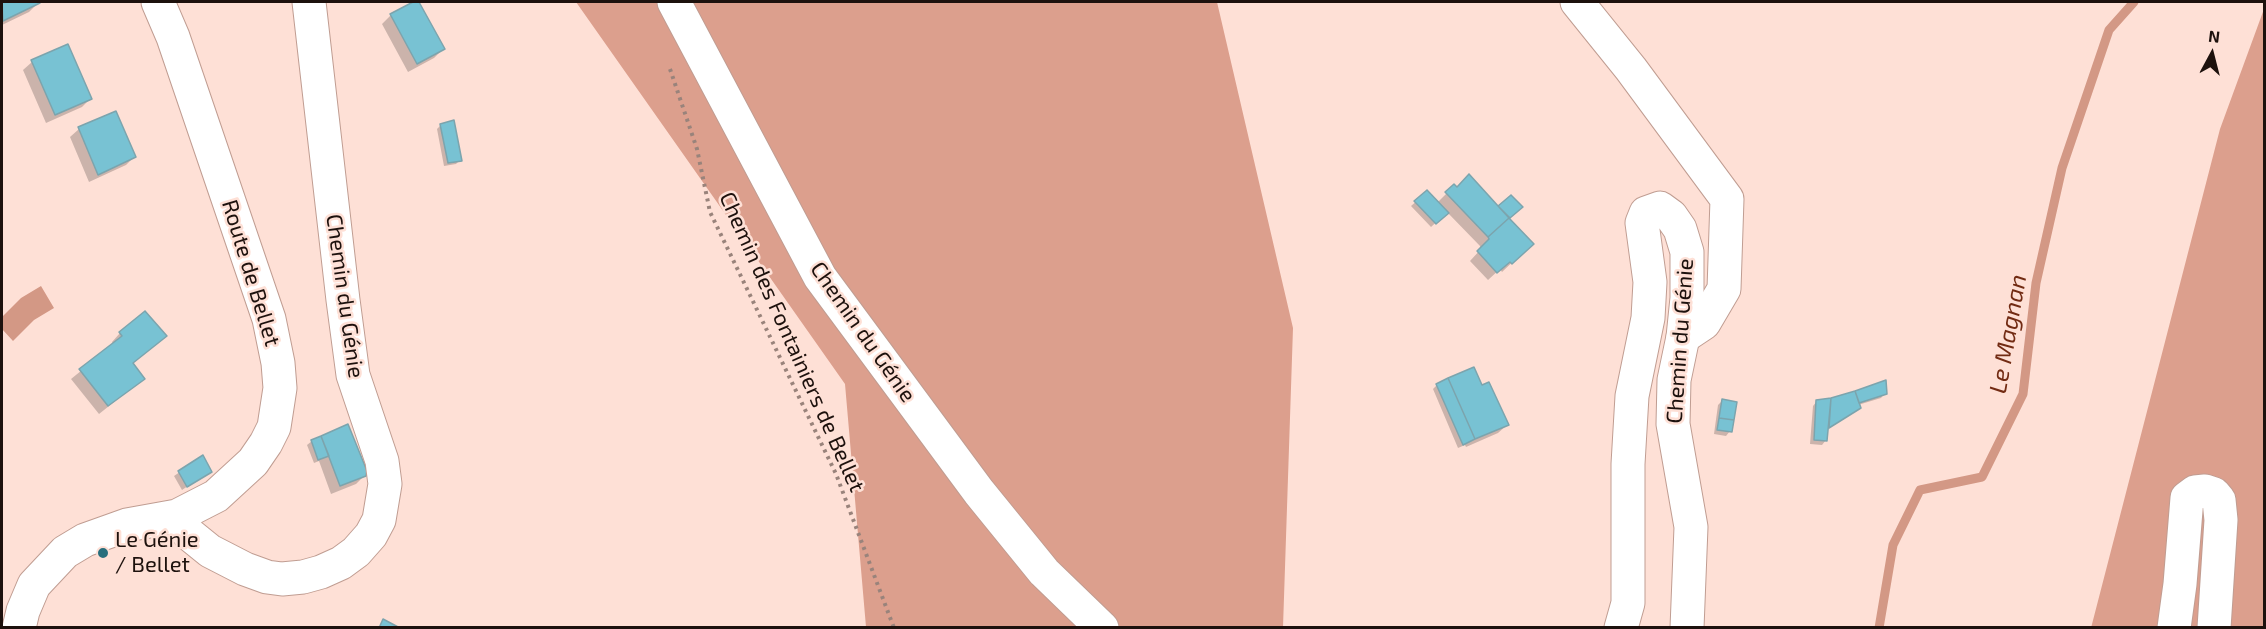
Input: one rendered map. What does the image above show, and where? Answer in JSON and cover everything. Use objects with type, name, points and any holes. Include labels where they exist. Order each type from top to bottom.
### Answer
[{"type":"street","name":"Route de Bellet","points":[[19,627],[34,585],[65,552],[85,540],[127,525],[177,516],[216,496],[253,462],[274,427],[280,387],[278,363],[269,318],[173,37],[158,2]]},
{"type":"street","name":"Chemin du Génie","points":[[177,516],[189,534],[210,551],[245,569],[267,577],[282,579],[303,577],[340,563],[356,552],[371,535],[379,520],[385,484],[382,461],[353,375],[309,2]]},
{"type":"street","name":"Chemin du Génie","points":[[674,2],[820,277],[979,492],[1044,572],[1102,627]]},
{"type":"street","points":[[1577,2],[1631,69],[1727,199],[1724,289],[1704,323],[1683,337]]},
{"type":"street","name":"Chemin du Génie","points":[[1621,627],[1628,603],[1628,464],[1632,396],[1648,318],[1650,282],[1642,223],[1646,213],[1660,208],[1671,216],[1680,229],[1687,252],[1687,298],[1683,337],[1674,380],[1673,424],[1691,527],[1687,627]]},
{"type":"street","points":[[2174,627],[2187,498],[2195,492],[2205,491],[2214,494],[2218,500],[2221,520],[2214,627]]},
{"type":"path","name":"Chemin des Fontainiers de Bellet","points":[[668,65],[697,149],[710,212],[836,474],[894,627]]},
{"type":"shaded area","points":[[576,2],[1217,2],[1293,328],[1283,627],[866,627],[845,384]]},
{"type":"shaded area","points":[[2264,9],[2264,627],[2091,628],[2220,129]]},
{"type":"shaded area","points":[[41,286],[54,308],[34,320],[13,341],[2,329],[2,317],[21,298]]},
{"type":"building","points":[[2,2],[39,2],[40,3],[3,21]]},
{"type":"building","points":[[413,2],[419,2],[445,49],[417,64],[390,14]]},
{"type":"building","points":[[68,44],[92,99],[55,115],[31,60]]},
{"type":"building","points":[[116,111],[136,157],[98,175],[78,127]]},
{"type":"building","points":[[454,120],[462,161],[448,163],[440,124]]},
{"type":"building","points":[[1469,174],[1509,218],[1488,237],[1445,192],[1454,184],[1457,187]]},
{"type":"building","points":[[1427,190],[1449,213],[1436,224],[1414,201]]},
{"type":"building","points":[[1511,195],[1523,207],[1510,218],[1498,206]]},
{"type":"building","points":[[1509,218],[1534,244],[1512,264],[1510,262],[1497,273],[1477,251],[1489,239],[1488,237]]},
{"type":"building","points":[[145,311],[167,336],[133,363],[145,379],[108,406],[79,369],[122,336],[119,332]]},
{"type":"building","points":[[1474,367],[1482,385],[1489,382],[1509,425],[1475,439],[1448,378]]},
{"type":"building","points":[[1448,378],[1475,439],[1463,445],[1436,384]]},
{"type":"building","points":[[1886,380],[1887,394],[1859,403],[1855,391]]},
{"type":"building","points":[[1855,391],[1861,408],[1829,428],[1831,398]]},
{"type":"building","points":[[1831,398],[1827,441],[1814,440],[1816,400]]},
{"type":"building","points":[[1722,399],[1737,402],[1734,420],[1719,418]]},
{"type":"building","points":[[1719,418],[1734,420],[1732,432],[1717,430]]},
{"type":"building","points":[[348,424],[367,471],[366,476],[340,486],[321,436]]},
{"type":"building","points":[[321,436],[329,456],[318,460],[311,440]]},
{"type":"building","points":[[203,455],[212,472],[187,487],[178,471]]},
{"type":"building","points":[[383,619],[400,628],[379,628]]},
{"type":"waterway","name":"Le Magnan","points":[[1879,628],[1893,545],[1920,490],[1982,477],[2023,394],[2036,283],[2062,168],[2109,30],[2134,2]]},
{"type":"place","name":"Le Génie / Bellet","points":[[103,553]]}]
